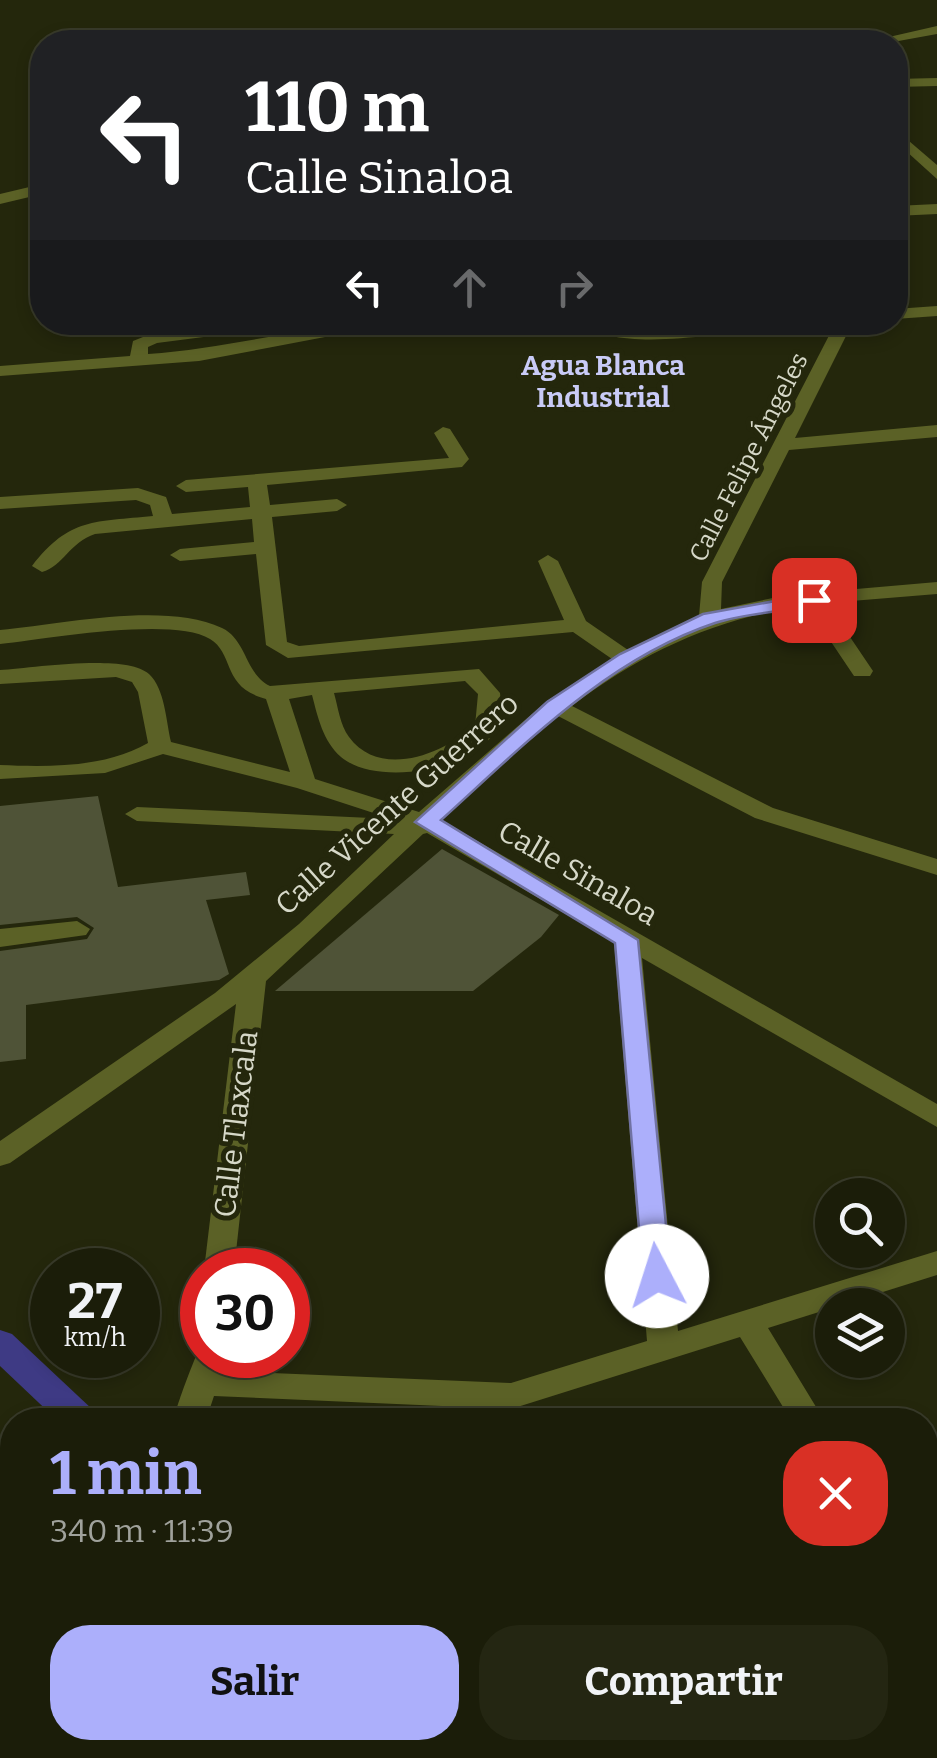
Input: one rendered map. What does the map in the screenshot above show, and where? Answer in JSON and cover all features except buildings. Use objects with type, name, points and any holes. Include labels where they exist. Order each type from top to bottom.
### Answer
[{"type":"street","points":[[908,36],[937,30]]},
{"type":"street","points":[[908,83],[937,82]]},
{"type":"street","points":[[908,146],[937,174]]},
{"type":"street","points":[[0,199],[30,192]]},
{"type":"street","points":[[908,209],[937,209]]},
{"type":"street","points":[[908,313],[937,311]]},
{"type":"street","points":[[139,360],[139,344],[178,335]]},
{"type":"street","points":[[0,371],[236,351],[324,335]]},
{"type":"street","name":"Calle Felipe Ángeles","points":[[710,618],[712,582],[839,335]]},
{"type":"street","points":[[780,444],[937,431]]},
{"type":"street","points":[[186,486],[455,464],[459,459],[443,433]]},
{"type":"street","points":[[257,480],[277,645],[283,651],[577,625]]},
{"type":"street","points":[[0,503],[138,494],[159,502],[164,522]]},
{"type":"street","points":[[42,566],[71,535],[93,528],[336,505]]},
{"type":"street","points":[[180,555],[264,548]]},
{"type":"street","points":[[548,561],[577,625],[627,658]]},
{"type":"street","name":"Calle Vicente Guerrero","points":[[0,1154],[253,977],[555,706],[627,658],[710,618],[814,600],[937,588]]},
{"type":"street","points":[[814,600],[862,671]]},
{"type":"street","points":[[0,637],[140,625],[188,626],[216,633],[227,642],[242,678],[254,690],[276,694],[321,687],[470,674],[489,692],[489,719],[484,730],[441,760],[402,767],[354,754],[338,739],[321,687]]},
{"type":"street","points":[[0,677],[117,670],[140,677],[149,692],[160,746],[129,761],[38,773],[0,772]]},
{"type":"street","points":[[276,694],[304,783]]},
{"type":"street","points":[[555,706],[764,812],[937,867]]},
{"type":"street","name":"Calle Sinaloa","points":[[160,746],[304,783],[422,825],[937,1117]]},
{"type":"street","points":[[137,814],[422,825]]},
{"type":"street","points":[[0,938],[77,930]]},
{"type":"street","points":[[627,940],[664,1351]]},
{"type":"street","name":"Calle Tlaxcala","points":[[222,1248],[253,977]]},
{"type":"street","points":[[279,1378],[518,1408],[664,1351],[937,1263]]},
{"type":"street","points":[[748,1324],[800,1408]]},
{"type":"street","points":[[191,1408],[203,1378]]},
{"type":"waterway","points":[[0,1344],[67,1408]]},
{"type":"district","name":"Agua Blanca Industrial","points":[[603,381]]},
{"type":"route","points":[[657,1276],[627,940],[426,822],[555,706],[627,658],[710,618],[814,600]]}]
